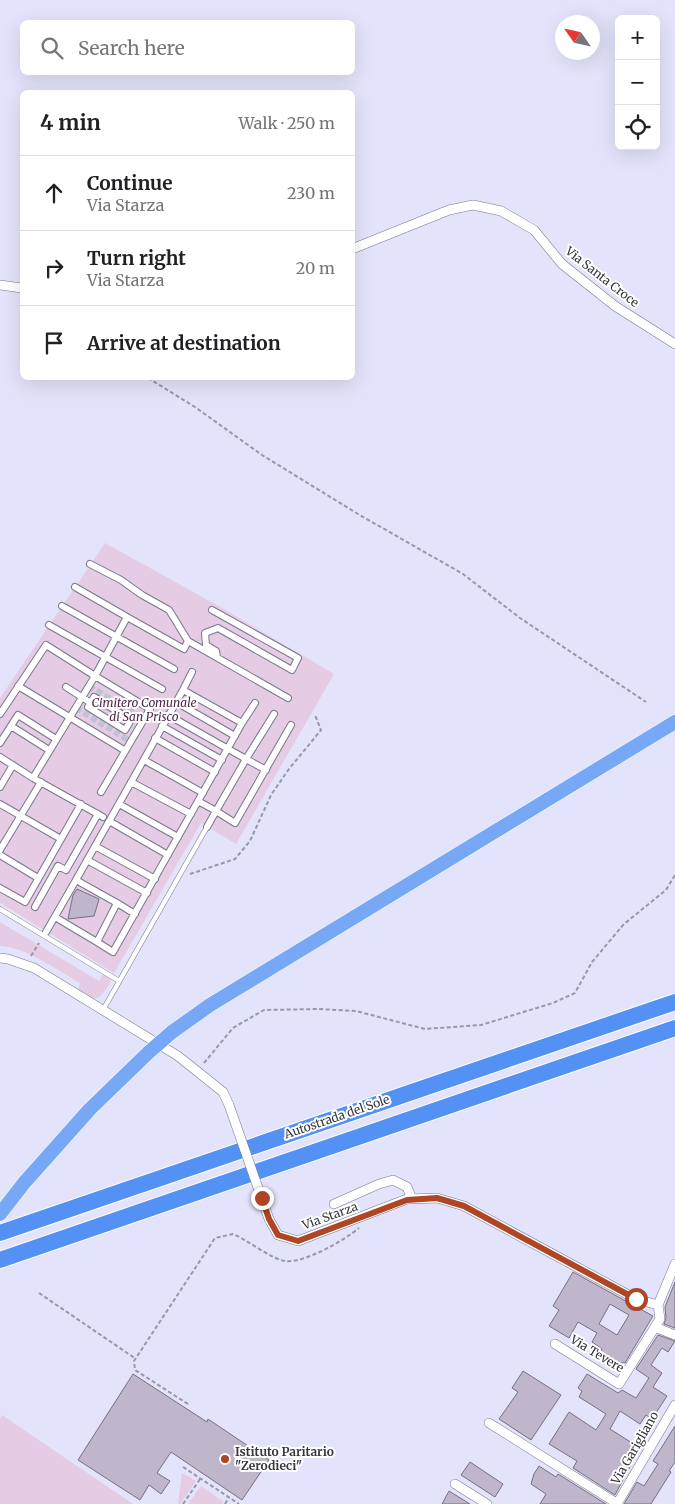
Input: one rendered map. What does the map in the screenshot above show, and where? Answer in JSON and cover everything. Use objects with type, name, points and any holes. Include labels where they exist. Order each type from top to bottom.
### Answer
[{"type":"highway","points":[[0,1214],[24,1183],[90,1109],[172,1032],[210,1005],[675,722]]},
{"type":"highway","name":"Autostrada del Sole","points":[[0,1233],[675,1002]]},
{"type":"highway","name":"Autostrada del Sole","points":[[0,1260],[675,1028]]},
{"type":"street","name":"Via Santa Croce","points":[[355,248],[449,210],[474,204],[501,211],[534,230],[562,264],[615,306],[675,344]]},
{"type":"street","points":[[0,285],[20,288]]},
{"type":"street","points":[[90,564],[121,580],[142,595],[169,610],[179,621],[188,641],[288,698]]},
{"type":"street","points":[[75,587],[184,649],[188,641]]},
{"type":"street","points":[[62,606],[174,669]]},
{"type":"street","points":[[212,610],[298,658],[292,670],[218,628],[205,633],[206,645],[216,651],[217,657]]},
{"type":"street","points":[[33,778],[95,676],[127,617]]},
{"type":"street","points":[[49,625],[162,689]]},
{"type":"street","points":[[0,714],[46,645],[95,676],[153,708],[136,730],[101,792]]},
{"type":"street","points":[[46,932],[192,672]]},
{"type":"street","points":[[18,686],[124,750]]},
{"type":"street","points":[[66,687],[91,703]]},
{"type":"street","points":[[183,690],[242,724]]},
{"type":"street","points":[[94,697],[131,720],[125,730],[88,707],[91,703],[94,697]]},
{"type":"street","points":[[176,702],[235,736]]},
{"type":"street","points":[[55,917],[113,952],[254,703]]},
{"type":"street","points":[[207,827],[274,714]]},
{"type":"street","points":[[0,743],[18,715],[56,739]]},
{"type":"street","points":[[168,715],[266,770]]},
{"type":"street","points":[[128,725],[136,730]]},
{"type":"street","points":[[198,801],[235,822],[291,725]]},
{"type":"street","points":[[11,726],[49,750]]},
{"type":"street","points":[[162,726],[222,760]]},
{"type":"street","points":[[156,738],[215,772]]},
{"type":"street","points":[[0,757],[100,816],[66,870],[58,866],[35,907]]},
{"type":"street","points":[[144,760],[203,793]]},
{"type":"street","points":[[0,787],[13,765]]},
{"type":"street","points":[[0,850],[40,782]]},
{"type":"street","points":[[131,782],[191,814]]},
{"type":"street","points":[[0,804],[61,839]]},
{"type":"street","points":[[0,888],[25,902],[80,804]]},
{"type":"street","points":[[119,804],[178,837]]},
{"type":"street","points":[[109,821],[168,855]]},
{"type":"street","points":[[95,846],[155,879]]},
{"type":"street","points":[[0,855],[38,878]]},
{"type":"street","points":[[87,860],[147,893]]},
{"type":"street","points":[[76,880],[135,914]]},
{"type":"street","points":[[97,942],[117,903]]},
{"type":"street","name":"Via Starza","points":[[0,958],[34,968],[178,1056],[223,1092],[269,1219],[278,1235],[298,1241],[407,1200],[437,1198],[464,1206],[636,1299],[658,1305]]},
{"type":"street","points":[[334,1204],[379,1184],[393,1180],[407,1187],[412,1199]]},
{"type":"street","points":[[675,1264],[658,1305],[660,1319],[655,1327],[675,1335]]},
{"type":"street","name":"Via Tevere","points":[[555,1344],[619,1384],[655,1327]]},
{"type":"street","name":"Via Garigliano","points":[[617,1504],[675,1405]]},
{"type":"street","points":[[490,1423],[617,1504]]},
{"type":"street","points":[[455,1484],[486,1504]]},
{"type":"lane","points":[[102,1011],[207,827]]},
{"type":"lane","points":[[0,909],[119,981]]},
{"type":"path","points":[[151,380],[278,465],[358,514],[463,574],[520,618],[646,702]]},
{"type":"path","points":[[178,877],[235,859],[250,841],[271,795],[289,768],[321,730],[315,715]]},
{"type":"path","points":[[197,1070],[233,1028],[264,1010],[318,1009],[356,1011],[425,1029],[481,1025],[553,1004],[574,993],[592,962],[624,924],[666,890],[675,876]]},
{"type":"path","points":[[31,957],[40,941]]},
{"type":"path","points":[[188,1404],[135,1370],[134,1361],[215,1238],[233,1234],[285,1261],[308,1258],[354,1233],[360,1227]]},
{"type":"path","points":[[39,1293],[136,1359]]},
{"type":"path","points":[[183,1467],[238,1504]]},
{"type":"path","points":[[183,1504],[200,1479]]},
{"type":"path","points":[[225,1504],[229,1497]]},
{"type":"green space","name":"Cimitero Comunale di San Prisco","points":[[105,543],[215,604],[334,674],[236,844],[201,823],[114,973],[0,903],[0,698]]},
{"type":"green space","points":[[0,922],[99,981],[103,974],[110,977],[109,985],[100,997],[90,997],[78,991],[80,983],[51,966],[20,950],[0,946]]},
{"type":"green space","points":[[2,1415],[133,1504],[0,1504],[0,1419]]},
{"type":"green space","points":[[182,1473],[196,1481],[180,1504],[178,1504]]},
{"type":"green space","points":[[201,1486],[224,1502],[222,1504],[188,1504]]},
{"type":"building","points":[[77,889],[99,899],[94,916],[68,919],[73,895]]},
{"type":"building","points":[[573,1272],[653,1316],[625,1363],[623,1362],[618,1371],[604,1363],[605,1360],[598,1356],[602,1349],[592,1342],[597,1333],[578,1322],[569,1338],[549,1326],[559,1310],[553,1306]],"holes":[[[610,1304],[629,1315],[617,1335],[599,1324]]]},
{"type":"building","points":[[675,1282],[675,1328],[664,1324],[666,1318],[665,1307]]},
{"type":"building","points":[[658,1335],[675,1341],[668,1352],[662,1348],[651,1365],[662,1373],[653,1387],[667,1396],[652,1419],[646,1415],[640,1424],[620,1411],[610,1429],[640,1448],[615,1495],[573,1468],[577,1461],[549,1444],[569,1412],[596,1430],[606,1414],[579,1397],[582,1391],[578,1388],[587,1374],[618,1393],[622,1390],[636,1398],[649,1378],[636,1369]]},
{"type":"building","points":[[523,1371],[561,1395],[531,1440],[499,1419],[518,1392],[512,1388]]},
{"type":"building","points":[[133,1374],[207,1422],[208,1419],[269,1460],[242,1500],[171,1452],[157,1473],[170,1481],[161,1494],[149,1485],[140,1500],[78,1460]]},
{"type":"building","points":[[675,1426],[675,1462],[651,1504],[624,1504],[637,1482],[644,1486],[658,1464],[653,1461]]},
{"type":"building","points":[[470,1462],[503,1484],[495,1497],[461,1475]]},
{"type":"building","points":[[539,1466],[556,1477],[558,1474],[606,1504],[540,1504],[546,1494],[531,1484]]},
{"type":"building","points":[[449,1491],[470,1504],[442,1504]]},
{"type":"tunnel","points":[[89,686],[144,719]]},
{"type":"tunnel","points":[[76,708],[130,741]]},
{"type":"place","name":"Istituto Paritario \"Zerodieci\"","points":[[225,1459]]},
{"type":"route","points":[[262,1198],[269,1219],[278,1235],[298,1241],[407,1200],[437,1198],[464,1206],[636,1299]]}]
